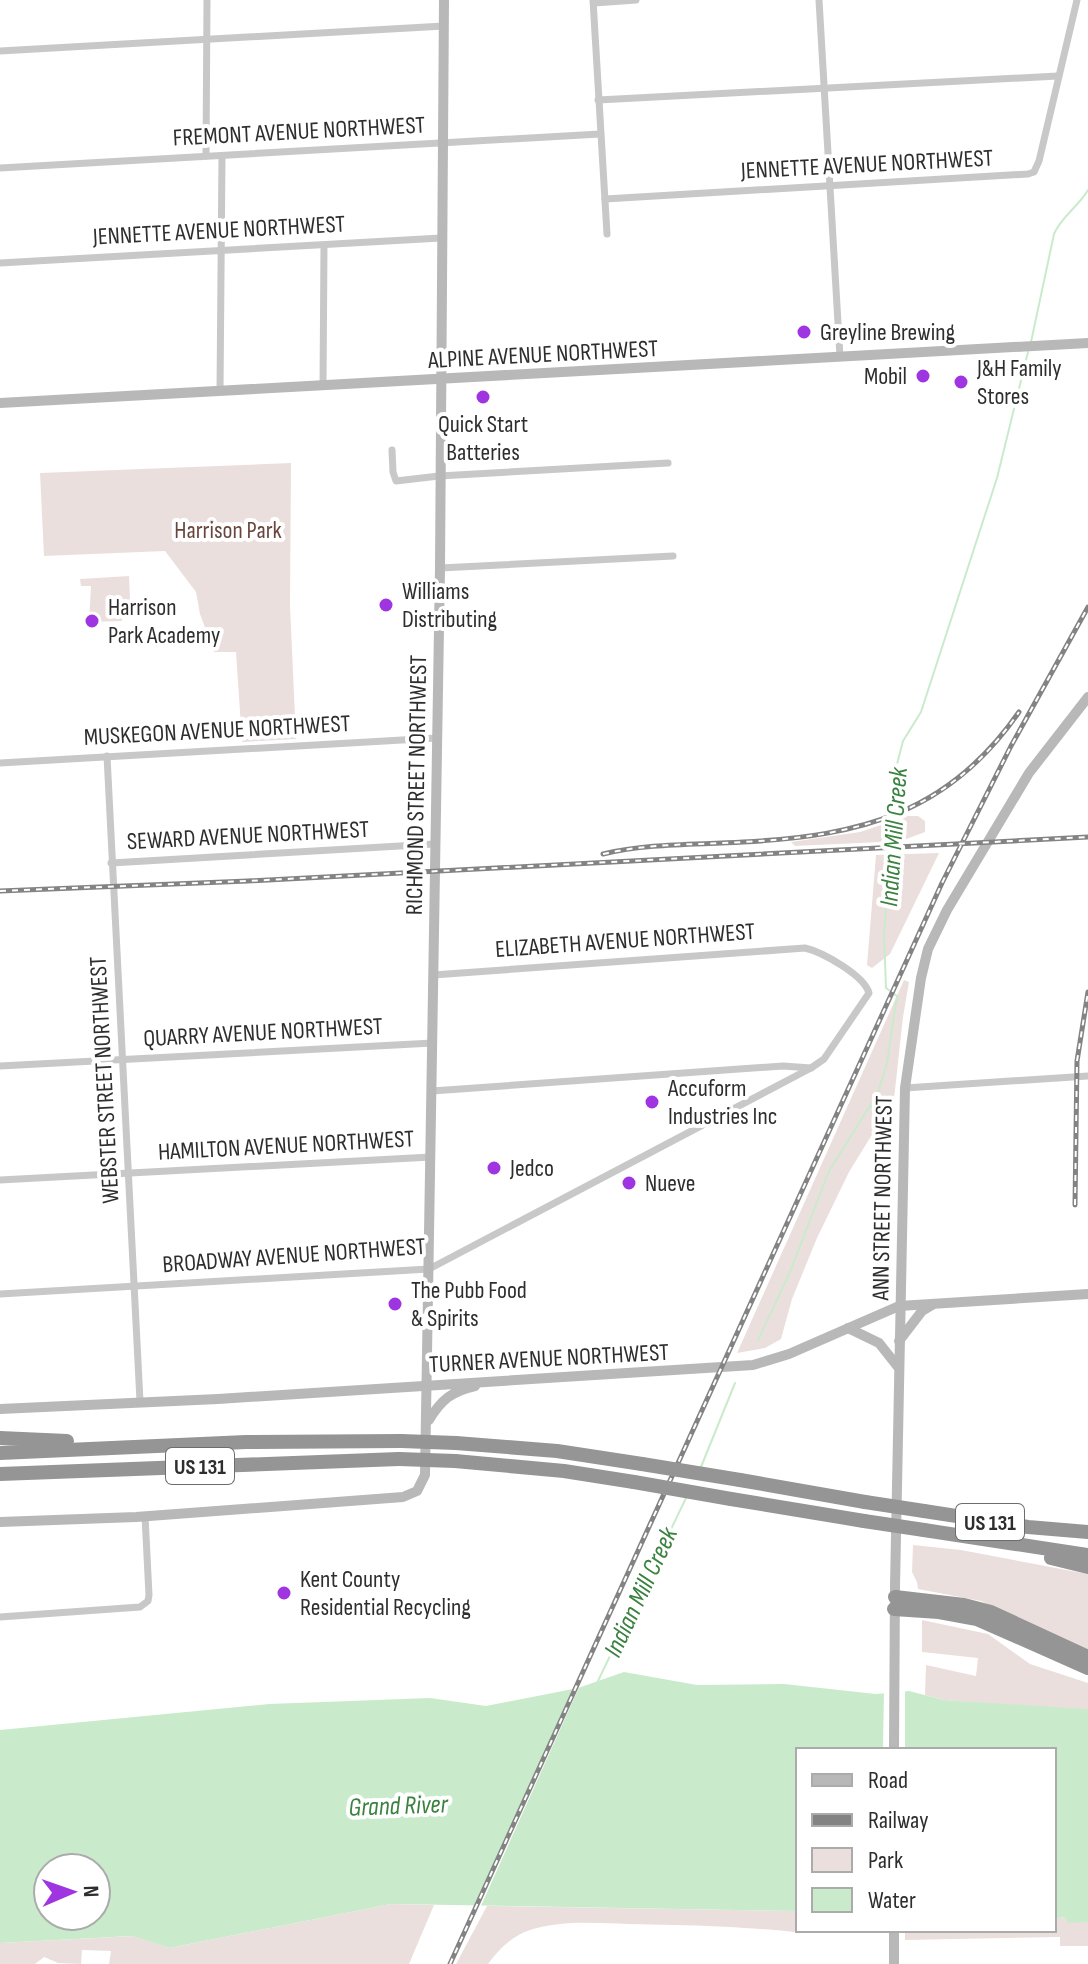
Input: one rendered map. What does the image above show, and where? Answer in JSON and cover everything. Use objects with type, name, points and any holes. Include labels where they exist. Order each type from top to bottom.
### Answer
[{"type":"highway","points":[[0,1438],[159,1446]]},
{"type":"highway","name":"US 131","points":[[0,1453],[314,1441],[456,1443],[557,1451],[924,1511],[1057,1530],[1088,1531]]},
{"type":"highway","name":"US 131","points":[[0,1474],[399,1459],[455,1461],[552,1469],[1088,1555]]},
{"type":"highway","points":[[0,1483],[32,1481],[86,1470]]},
{"type":"highway","points":[[981,1540],[1088,1567]]},
{"type":"highway","points":[[894,1603],[964,1605],[991,1612],[1088,1657]]},
{"type":"highway","points":[[894,1603],[977,1619],[1088,1668]]},
{"type":"street","points":[[206,156],[207,0]]},
{"type":"street","name":"RICHMOND STREET NORTHWEST","points":[[145,1516],[403,1497],[417,1491],[425,1475],[440,568],[444,0]]},
{"type":"street","points":[[607,234],[594,1],[636,0]]},
{"type":"street","points":[[819,0],[840,357]]},
{"type":"street","points":[[598,100],[1058,76],[1077,0]]},
{"type":"street","points":[[0,51],[444,26]]},
{"type":"street","name":"JENNETTE AVENUE NORTHWEST","points":[[605,199],[1028,174],[1034,172],[1039,161],[1058,76]]},
{"type":"street","name":"FREMONT AVENUE NORTHWEST","points":[[0,168],[600,134]]},
{"type":"street","points":[[220,391],[222,156]]},
{"type":"street","name":"JENNETTE AVENUE NORTHWEST","points":[[0,263],[441,238]]},
{"type":"street","points":[[323,386],[324,245]]},
{"type":"street","name":"ALPINE AVENUE NORTHWEST","points":[[0,403],[1088,343]]},
{"type":"street","points":[[392,450],[396,481],[668,463]]},
{"type":"street","points":[[440,568],[673,556]]},
{"type":"street","name":"ANN STREET NORTHWEST","points":[[894,1748],[894,1603],[905,1088],[924,962],[939,924],[1029,773],[1088,697]]},
{"type":"street","name":"MUSKEGON AVENUE NORTHWEST","points":[[0,763],[437,738]]},
{"type":"street","name":"WEBSTER STREET NORTHWEST","points":[[107,756],[140,1401]]},
{"type":"street","name":"SEWARD AVENUE NORTHWEST","points":[[111,863],[434,844]]},
{"type":"street","name":"ELIZABETH AVENUE NORTHWEST","points":[[433,975],[797,948],[818,953]]},
{"type":"street","name":"BROADWAY AVENUE NORTHWEST","points":[[0,1294],[429,1269],[824,1059],[869,993],[862,979],[818,953]]},
{"type":"street","name":"QUARRY AVENUE NORTHWEST","points":[[0,1066],[433,1043]]},
{"type":"street","points":[[432,1091],[783,1066],[811,1068]]},
{"type":"street","points":[[905,1088],[1088,1076]]},
{"type":"street","name":"HAMILTON AVENUE NORTHWEST","points":[[0,1180],[431,1157]]},
{"type":"street","name":"TURNER AVENUE NORTHWEST","points":[[0,1409],[753,1365],[789,1354],[899,1306],[1088,1294]]},
{"type":"street","points":[[899,1341],[922,1311],[935,1303]]},
{"type":"street","points":[[848,1328],[879,1343],[898,1367]]},
{"type":"street","points":[[427,1424],[438,1405],[450,1394],[512,1379]]},
{"type":"street","points":[[0,1522],[145,1516],[148,1601],[140,1607],[129,1609],[0,1617]]},
{"type":"street","points":[[894,1932],[894,1964]]},
{"type":"green space","name":"Harrison Park","points":[[291,463],[290,605],[296,739],[242,742],[236,652],[214,652],[200,614],[196,592],[165,551],[44,556],[40,473]]},
{"type":"green space","points":[[129,576],[130,600],[122,601],[122,621],[89,622],[91,586],[81,586],[80,579]]},
{"type":"green space","points":[[908,816],[918,816],[925,821],[925,832],[901,841],[795,846],[791,842],[860,832]]},
{"type":"green space","points":[[939,853],[890,954],[872,968],[867,965],[876,855]]},
{"type":"green space","points":[[904,980],[909,982],[894,1099],[849,1172],[817,1238],[792,1299],[781,1339],[765,1348],[737,1353]]},
{"type":"green space","points":[[913,1545],[961,1550],[1088,1574],[1088,1651],[981,1601],[918,1589],[912,1572]]},
{"type":"green space","points":[[922,1620],[988,1634],[1030,1664],[1088,1683],[1088,1709],[944,1700],[925,1695],[926,1665],[976,1676],[978,1658],[922,1652]]},
{"type":"green space","points":[[391,1904],[434,1905],[409,1964],[109,1964],[111,1951],[82,1950],[81,1964],[58,1963],[44,1957],[35,1964],[0,1964],[0,1943],[134,1936],[169,1948]]},
{"type":"green space","points":[[487,1906],[796,1911],[794,1932],[711,1926],[566,1923],[517,1936],[488,1964],[456,1964]]},
{"type":"green space","points":[[1065,1917],[1071,1921],[1088,1922],[1088,1946],[1060,1946],[1060,1937],[905,1940],[905,1932],[1056,1932],[1056,1919]]},
{"type":"water","name":"Grand River","points":[[624,1672],[697,1685],[784,1684],[876,1694],[909,1691],[944,1700],[1088,1709],[1088,1922],[1068,1923],[1065,1917],[1056,1919],[1056,1748],[796,1748],[796,1911],[391,1904],[169,1948],[133,1936],[0,1943],[0,1730],[269,1704],[430,1698],[486,1706],[578,1688]]},
{"type":"pier","points":[[581,1683],[480,1908],[476,1906],[575,1684]]},
{"type":"pier","points":[[884,1690],[905,1690],[905,1748],[883,1748]]},
{"type":"waterway","name":"Indian Mill Creek","points":[[1031,342],[1054,234],[1088,190]]},
{"type":"waterway","name":"Indian Mill Creek","points":[[758,1340],[790,1272],[829,1171],[878,1093],[887,1063],[897,996],[886,988],[884,935],[896,768],[903,741],[921,712],[997,478],[1028,352]]},
{"type":"waterway","name":"Indian Mill Creek","points":[[701,1467],[735,1383]]},
{"type":"waterway","name":"Indian Mill Creek","points":[[597,1683],[686,1498]]},
{"type":"railway","points":[[450,1964],[942,883],[1011,746],[1088,607]]},
{"type":"railway","points":[[603,854],[655,846],[786,839],[864,825],[899,813],[932,796],[963,774],[992,746],[1019,712]]},
{"type":"railway","points":[[0,891],[1088,837]]},
{"type":"railway","points":[[1075,1205],[1077,1061],[1088,992]]},
{"type":"place","name":"Greyline Brewing","points":[[804,332]]},
{"type":"place","name":"Mobil","points":[[923,376]]},
{"type":"place","name":"J&H Family Stores","points":[[961,382]]},
{"type":"place","name":"Quick Start Batteries","points":[[483,397]]},
{"type":"place","name":"Williams Distributing","points":[[386,605]]},
{"type":"place","name":"Harrison Park Academy","points":[[92,621]]},
{"type":"place","name":"Accuform Industries Inc","points":[[652,1102]]},
{"type":"place","name":"Jedco","points":[[494,1168]]},
{"type":"place","name":"Nueve","points":[[629,1183]]},
{"type":"place","name":"The Pubb Food & Spirits","points":[[395,1304]]},
{"type":"place","name":"Kent County Residential Recycling","points":[[284,1593]]}]
